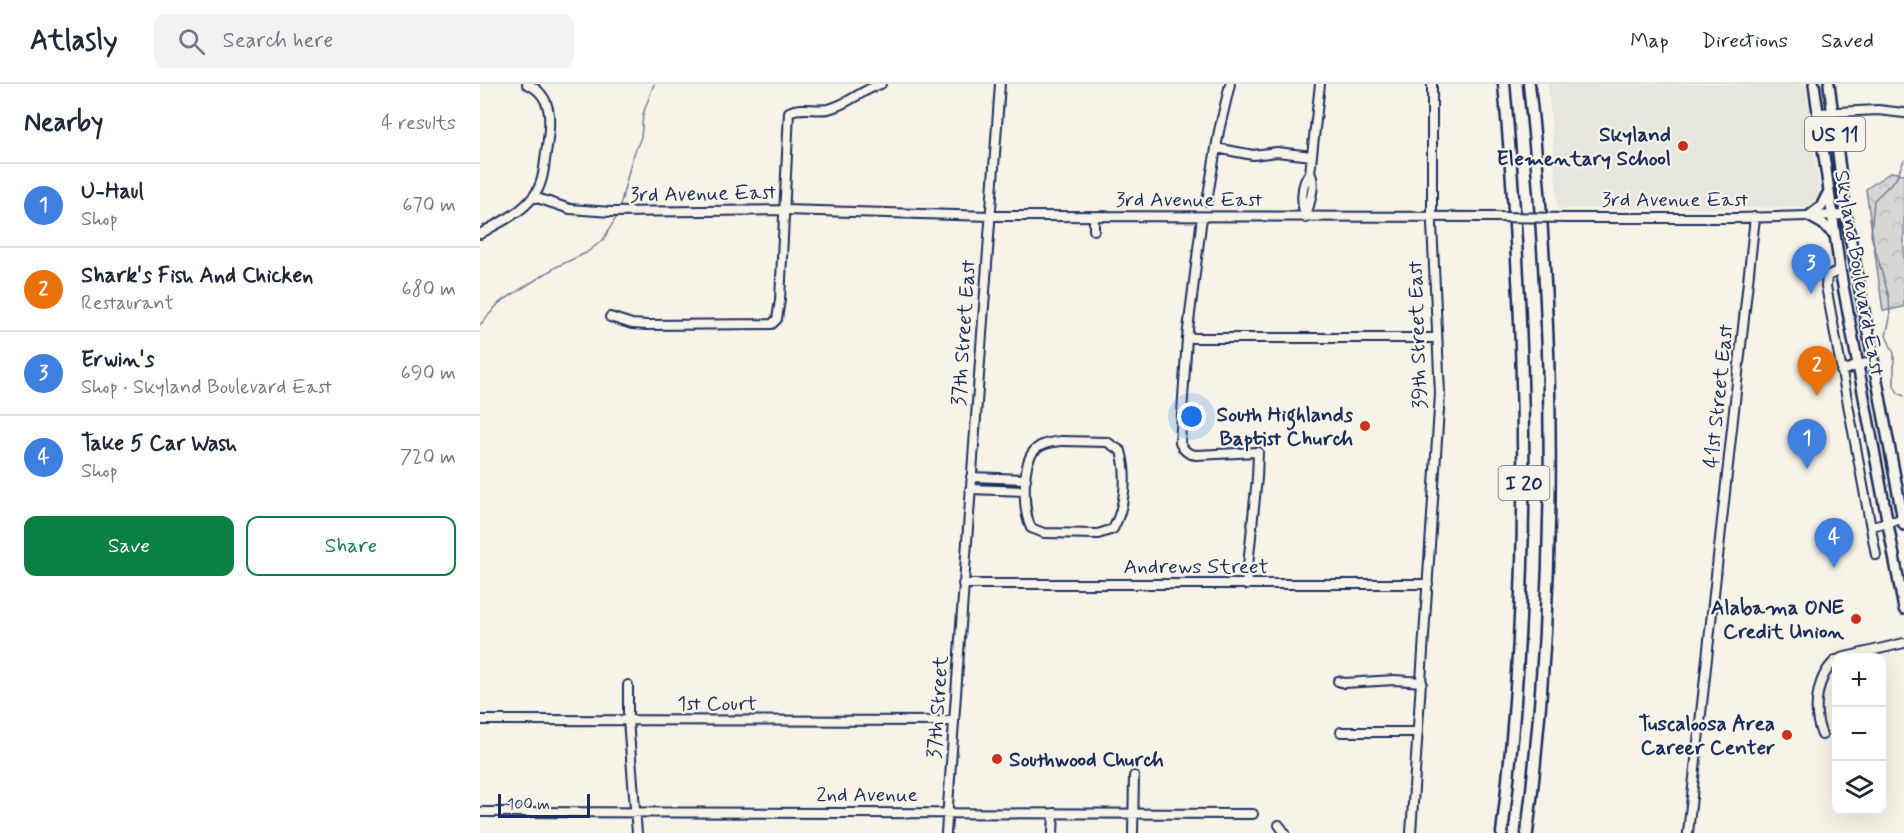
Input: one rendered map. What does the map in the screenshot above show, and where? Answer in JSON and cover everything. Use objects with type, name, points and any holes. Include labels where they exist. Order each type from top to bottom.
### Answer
[{"type":"highway","name":"I 20","points":[[1502,833],[1516,697],[1524,514],[1520,305],[1515,203],[1504,84]]},
{"type":"highway","name":"I 20","points":[[1527,833],[1543,665],[1550,442],[1545,264],[1529,84]]},
{"type":"main road","name":"Skyland Boulevard East","points":[[1814,84],[1840,270],[1904,609]]},
{"type":"main road","name":"Skyland Boulevard East","points":[[1828,84],[1846,214],[1903,522]]},
{"type":"main road","points":[[1828,192],[1821,207],[1809,216],[1824,224],[1834,234]]},
{"type":"street","points":[[480,234],[514,216],[534,197],[543,177],[550,126],[547,104],[538,91],[527,84]]},
{"type":"street","points":[[610,317],[632,324],[647,325],[772,324],[777,319],[780,300],[789,111],[836,106],[881,84]]},
{"type":"street","name":"37th Street East","points":[[963,584],[1000,84]]},
{"type":"street","points":[[1207,201],[1230,84]]},
{"type":"street","points":[[1305,218],[1302,206],[1303,197],[1306,176],[1310,173],[1320,84]]},
{"type":"street","name":"39th Street East","points":[[1411,833],[1440,394],[1432,218],[1431,84]]},
{"type":"street","points":[[1817,113],[1878,110],[1904,113]]},
{"type":"street","points":[[1216,148],[1253,155],[1277,152],[1312,156]]},
{"type":"street","name":"3rd Avenue East","points":[[534,197],[570,209],[611,212],[784,210],[990,216],[1305,218],[1755,217],[1846,214]]},
{"type":"street","points":[[1094,217],[1094,230]]},
{"type":"street","points":[[1202,217],[1187,338],[1179,436],[1183,450],[1189,454],[1258,452],[1246,585]]},
{"type":"street","name":"41st Street East","points":[[1688,833],[1755,217]]},
{"type":"street","points":[[1840,270],[1827,276],[1826,286],[1876,555]]},
{"type":"street","points":[[1187,338],[1437,338]]},
{"type":"street","points":[[1841,371],[1872,361]]},
{"type":"street","points":[[1107,442],[1121,451],[1125,465],[1125,480],[1119,517],[1113,529],[1098,534],[1044,534],[1031,528],[1025,513],[1025,491],[1028,462],[1036,448],[1048,443],[1107,442]]},
{"type":"street","points":[[972,477],[1026,479]]},
{"type":"street","points":[[970,489],[1025,491]]},
{"type":"street","points":[[1871,525],[1903,522]]},
{"type":"street","name":"Andrews Street","points":[[963,584],[1428,584]]},
{"type":"street","name":"37th Street","points":[[946,833],[963,584]]},
{"type":"street","points":[[1859,653],[1904,643]]},
{"type":"street","points":[[1822,735],[1818,725],[1818,689],[1821,678],[1832,664]]},
{"type":"street","points":[[1338,681],[1422,682]]},
{"type":"street","points":[[628,685],[628,720],[637,833]]},
{"type":"street","name":"1st Court","points":[[480,720],[954,722]]},
{"type":"street","points":[[1341,732],[1418,732]]},
{"type":"street","points":[[1133,833],[1134,776]]},
{"type":"street","name":"2nd Avenue","points":[[480,812],[1253,814]]},
{"type":"street","points":[[1053,833],[1054,813]]},
{"type":"street","points":[[1279,825],[1285,833]]},
{"type":"shaded area","name":"Skyland Elementary School","points":[[1548,84],[1806,84],[1821,207],[1558,209]]},
{"type":"green space","points":[[1891,172],[1904,174],[1904,307],[1883,311],[1866,189]]},
{"type":"waterway","points":[[619,210],[632,159],[641,137],[643,114],[654,84]]},
{"type":"waterway","points":[[1904,160],[1896,179],[1874,200],[1871,235],[1889,297],[1890,318],[1886,336],[1894,353],[1894,386],[1898,393],[1904,396]]},
{"type":"waterway","points":[[480,325],[499,303],[556,267],[586,253],[603,240],[618,214]]},
{"type":"place","name":"Skyland Elementary School","points":[[1683,146]]},
{"type":"place","name":"Erwin's","points":[[1811,294]]},
{"type":"place","name":"Shark's Fish And Chicken","points":[[1817,396]]},
{"type":"place","name":"South Highlands Baptist Church","points":[[1365,426]]},
{"type":"place","name":"U-Haul","points":[[1807,469]]},
{"type":"place","name":"Take 5 Car Wash","points":[[1834,568]]},
{"type":"place","name":"Alabama ONE Credit Union","points":[[1856,619]]},
{"type":"place","name":"Tuscaloosa Area Career Center","points":[[1787,735]]},
{"type":"place","name":"Southwood Church","points":[[997,759]]}]
